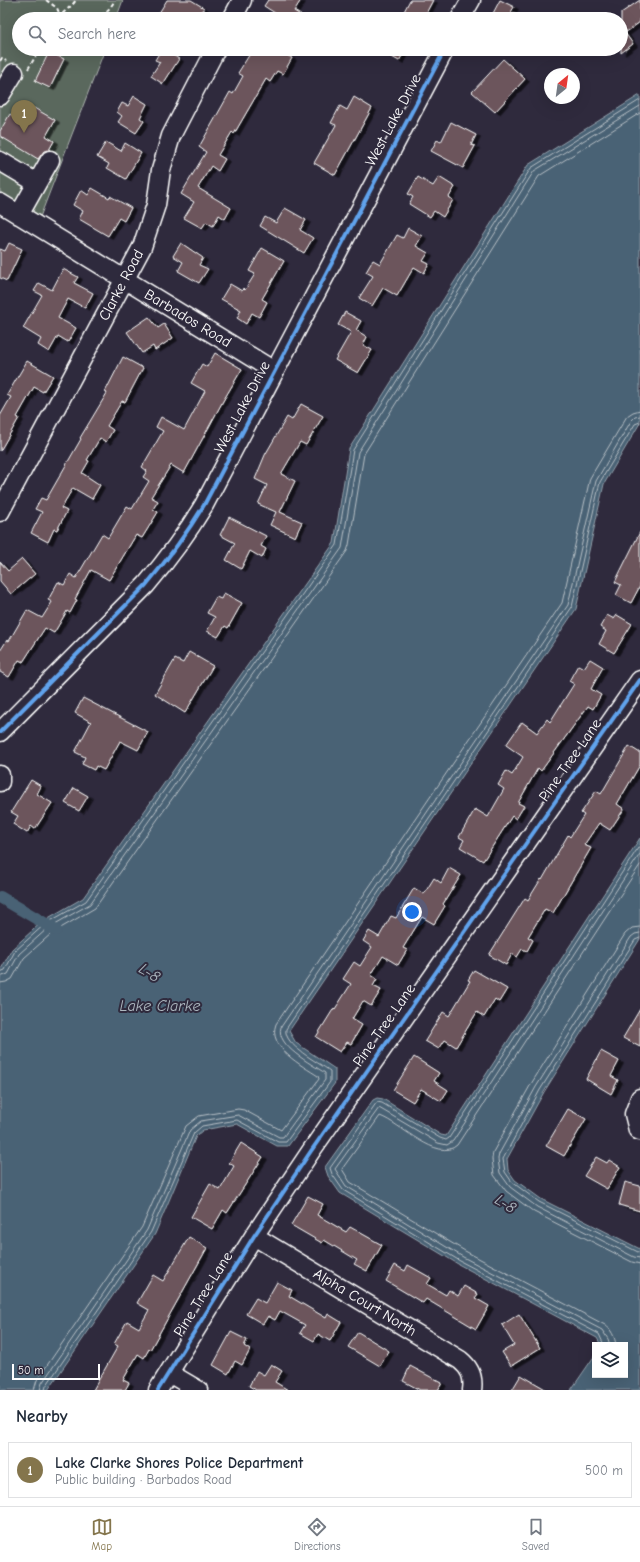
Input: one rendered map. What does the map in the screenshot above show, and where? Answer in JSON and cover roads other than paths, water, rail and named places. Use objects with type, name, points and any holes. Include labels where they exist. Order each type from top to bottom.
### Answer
[{"type":"street","points":[[236,12],[242,0]]},
{"type":"street","points":[[464,12],[470,0]]},
{"type":"street","name":"Clarke Road","points":[[0,512],[142,247],[156,205],[163,164],[171,136],[212,56]]},
{"type":"street","name":"West Lake Drive","points":[[0,732],[146,585],[168,560],[187,533],[204,505],[441,56]]},
{"type":"street","points":[[0,96],[14,73]]},
{"type":"street","points":[[19,215],[50,160]]},
{"type":"street","points":[[0,161],[37,183]]},
{"type":"street","name":"Barbados Road","points":[[0,203],[274,371]]},
{"type":"street","name":"Pine Tree Lane","points":[[158,1390],[254,1236],[315,1144],[640,680]]},
{"type":"street","points":[[0,775],[0,782]]},
{"type":"street","points":[[640,1098],[634,1114],[638,1130],[640,1131]]},
{"type":"street","name":"Alpha Court North","points":[[254,1236],[460,1360],[467,1366],[472,1381]]},
{"type":"street","points":[[169,1372],[198,1390]]},
{"type":"water","name":"Lake Clarke","points":[[640,95],[640,423],[604,484],[576,609],[289,1031],[296,1043],[335,1069],[335,1083],[288,1146],[277,1146],[237,1124],[203,1130],[196,1136],[155,1234],[48,1390],[0,1390],[0,971],[12,949],[43,921],[83,898],[334,543],[349,449],[528,165]]},
{"type":"water","points":[[640,838],[640,939],[544,1092],[507,1159],[508,1170],[515,1180],[541,1199],[640,1249],[640,1390],[571,1390],[592,1359],[592,1378],[628,1378],[628,1342],[599,1342],[597,1338],[458,1264],[340,1193],[328,1176],[325,1167],[373,1100],[377,1098],[383,1099],[441,1135],[446,1136]]},
{"type":"waterway","name":"L-8","points":[[0,897],[56,930]]},
{"type":"place","name":"Lake Clarke Shores Police Department","points":[[24,133]]}]
